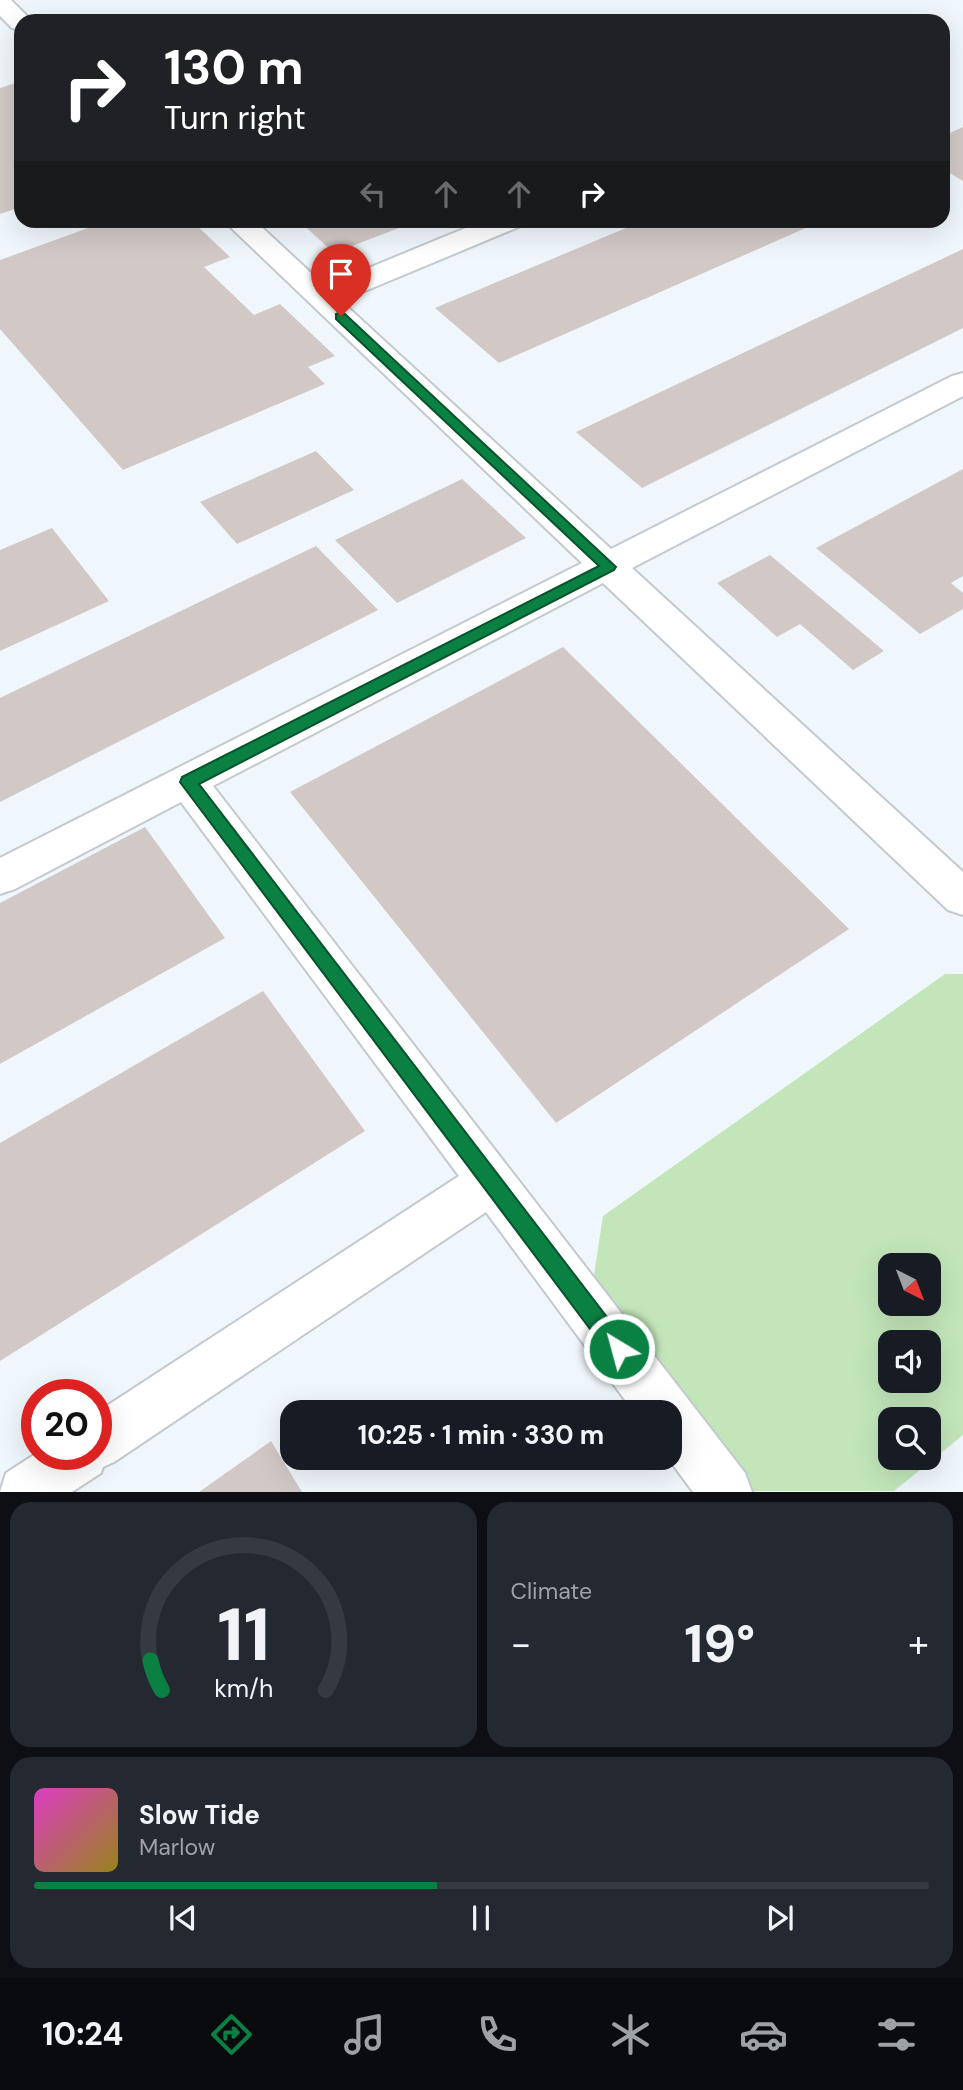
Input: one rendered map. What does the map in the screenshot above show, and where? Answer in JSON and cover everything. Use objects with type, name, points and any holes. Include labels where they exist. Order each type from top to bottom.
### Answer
[{"type":"lane","points":[[0,3],[14,16]]},
{"type":"lane","points":[[246,228],[963,898]]},
{"type":"lane","points":[[322,298],[492,228]]},
{"type":"lane","points":[[0,877],[609,567],[963,383]]},
{"type":"lane","points":[[188,782],[657,1400]]},
{"type":"lane","points":[[112,1433],[492,1181]]},
{"type":"lane","points":[[682,1434],[726,1492]]},
{"type":"lane","points":[[26,1492],[58,1470]]},
{"type":"green space","points":[[945,974],[963,974],[963,1435],[941,1453],[941,1407],[878,1407],[878,1470],[920,1470],[894,1491],[754,1491],[593,1281],[603,1216]]},
{"type":"building","points":[[14,83],[14,209],[0,214],[0,88]]},
{"type":"building","points":[[963,127],[963,181],[950,173],[950,133]]},
{"type":"building","points":[[88,228],[199,228],[230,257],[204,267],[254,315],[280,304],[335,356],[308,367],[325,384],[123,470],[0,329],[0,260]]},
{"type":"building","points":[[307,228],[399,228],[334,253]]},
{"type":"building","points":[[626,228],[806,228],[499,363],[435,308]]},
{"type":"building","points":[[963,249],[963,328],[642,488],[576,432]]},
{"type":"building","points":[[316,451],[354,490],[237,544],[200,502]]},
{"type":"building","points":[[963,469],[963,576],[951,583],[963,593],[963,609],[920,634],[816,548]]},
{"type":"building","points":[[462,479],[526,538],[397,603],[335,540]]},
{"type":"building","points":[[52,528],[109,601],[0,651],[0,550]]},
{"type":"building","points":[[316,546],[378,610],[0,802],[0,698]]},
{"type":"building","points":[[770,555],[884,651],[853,670],[800,624],[777,637],[717,583]]},
{"type":"building","points":[[563,647],[849,929],[556,1123],[290,792]]},
{"type":"building","points":[[145,827],[225,938],[0,1064],[0,903]]},
{"type":"building","points":[[263,991],[365,1131],[0,1361],[0,1143]]},
{"type":"building","points":[[271,1441],[280,1456],[280,1470],[289,1470],[302,1492],[199,1492]]},
{"type":"route","points":[[341,316],[609,567],[188,782],[619,1349]]}]
